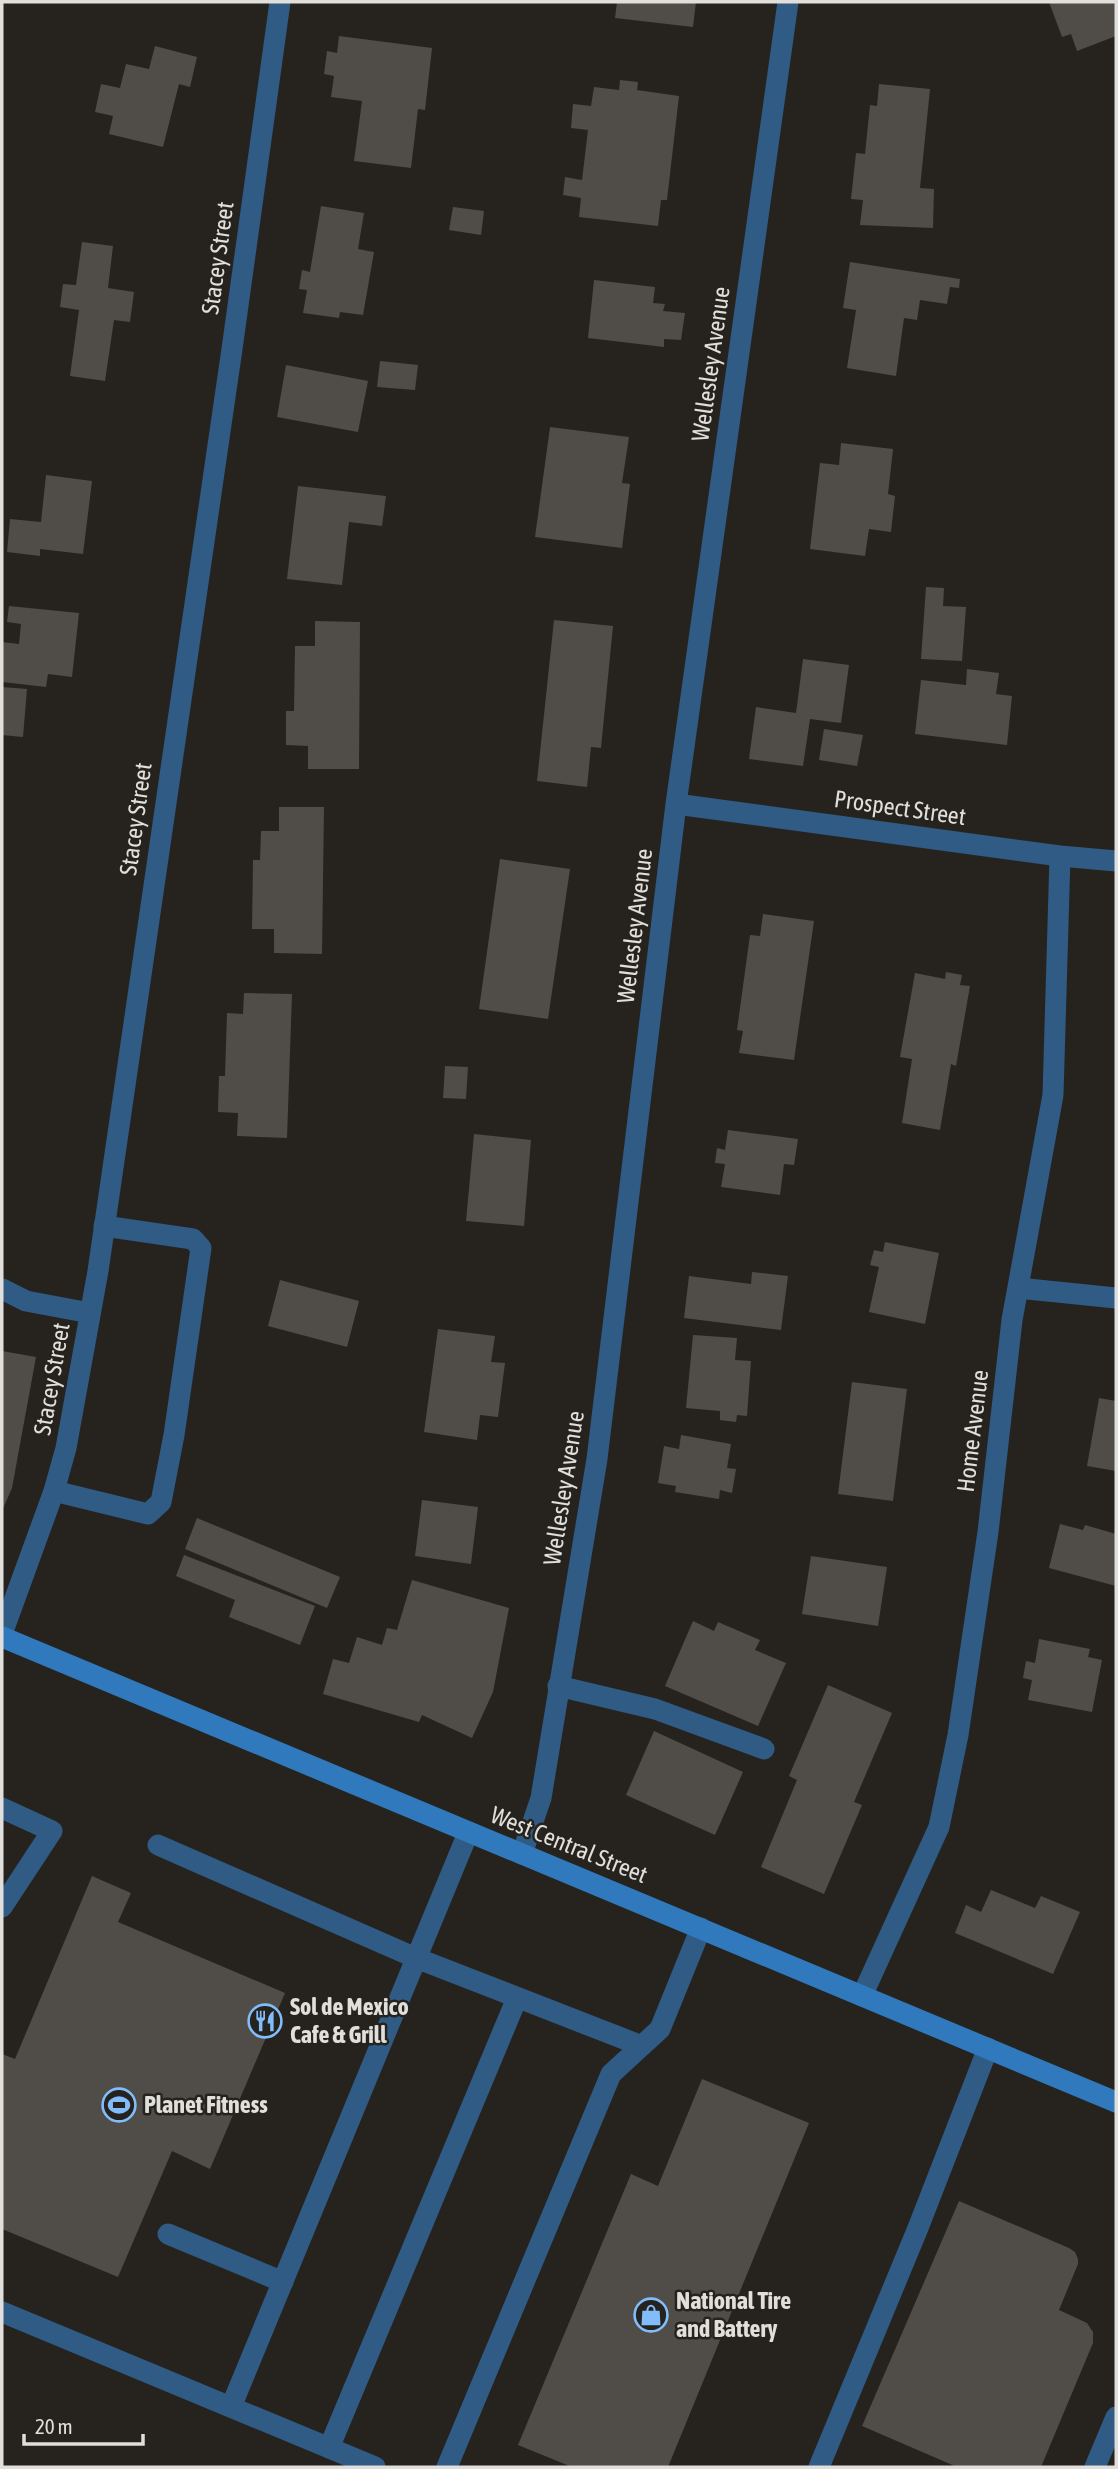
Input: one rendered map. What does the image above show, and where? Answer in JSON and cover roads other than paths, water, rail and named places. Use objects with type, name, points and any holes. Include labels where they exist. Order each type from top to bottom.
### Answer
[{"type":"main road","name":"West Central Street","points":[[2,1636],[1116,2102]]},
{"type":"street","name":"Stacey Street","points":[[2,1636],[54,1491],[66,1448],[90,1313],[232,349],[280,2]]},
{"type":"street","name":"Wellesley Avenue","points":[[522,1854],[541,1798],[597,1459],[676,804],[788,2]]},
{"type":"street","name":"Prospect Street","points":[[676,804],[1116,862]]},
{"type":"street","name":"Home Avenue","points":[[862,1996],[939,1827],[958,1735],[986,1546],[1012,1320],[1053,1095],[1060,856]]},
{"type":"street","points":[[54,1491],[148,1514],[161,1502],[174,1436],[201,1248],[193,1239],[104,1226]]},
{"type":"street","points":[[2,1289],[26,1301],[90,1313]]},
{"type":"street","points":[[1018,1289],[1116,1298]]},
{"type":"street","points":[[558,1686],[654,1709],[764,1749]]},
{"type":"street","points":[[2,1808],[52,1831],[2,1907]]},
{"type":"street","points":[[231,2407],[468,1833]]},
{"type":"street","points":[[158,1845],[416,1958],[642,2046]]},
{"type":"street","points":[[447,2467],[611,2074],[660,2029],[701,1928]]},
{"type":"street","points":[[330,2448],[517,1998]]},
{"type":"street","points":[[819,2467],[918,2228],[988,2048]]},
{"type":"street","points":[[167,2234],[283,2282]]},
{"type":"street","points":[[2,2312],[375,2467]]},
{"type":"street","points":[[1095,2467],[1116,2417]]},
{"type":"place","name":"Sol de Mexico Cafe & Grill","points":[[265,2021]]},
{"type":"place","name":"Planet Fitness","points":[[119,2105]]},
{"type":"place","name":"National Tire and Battery","points":[[651,2315]]}]
